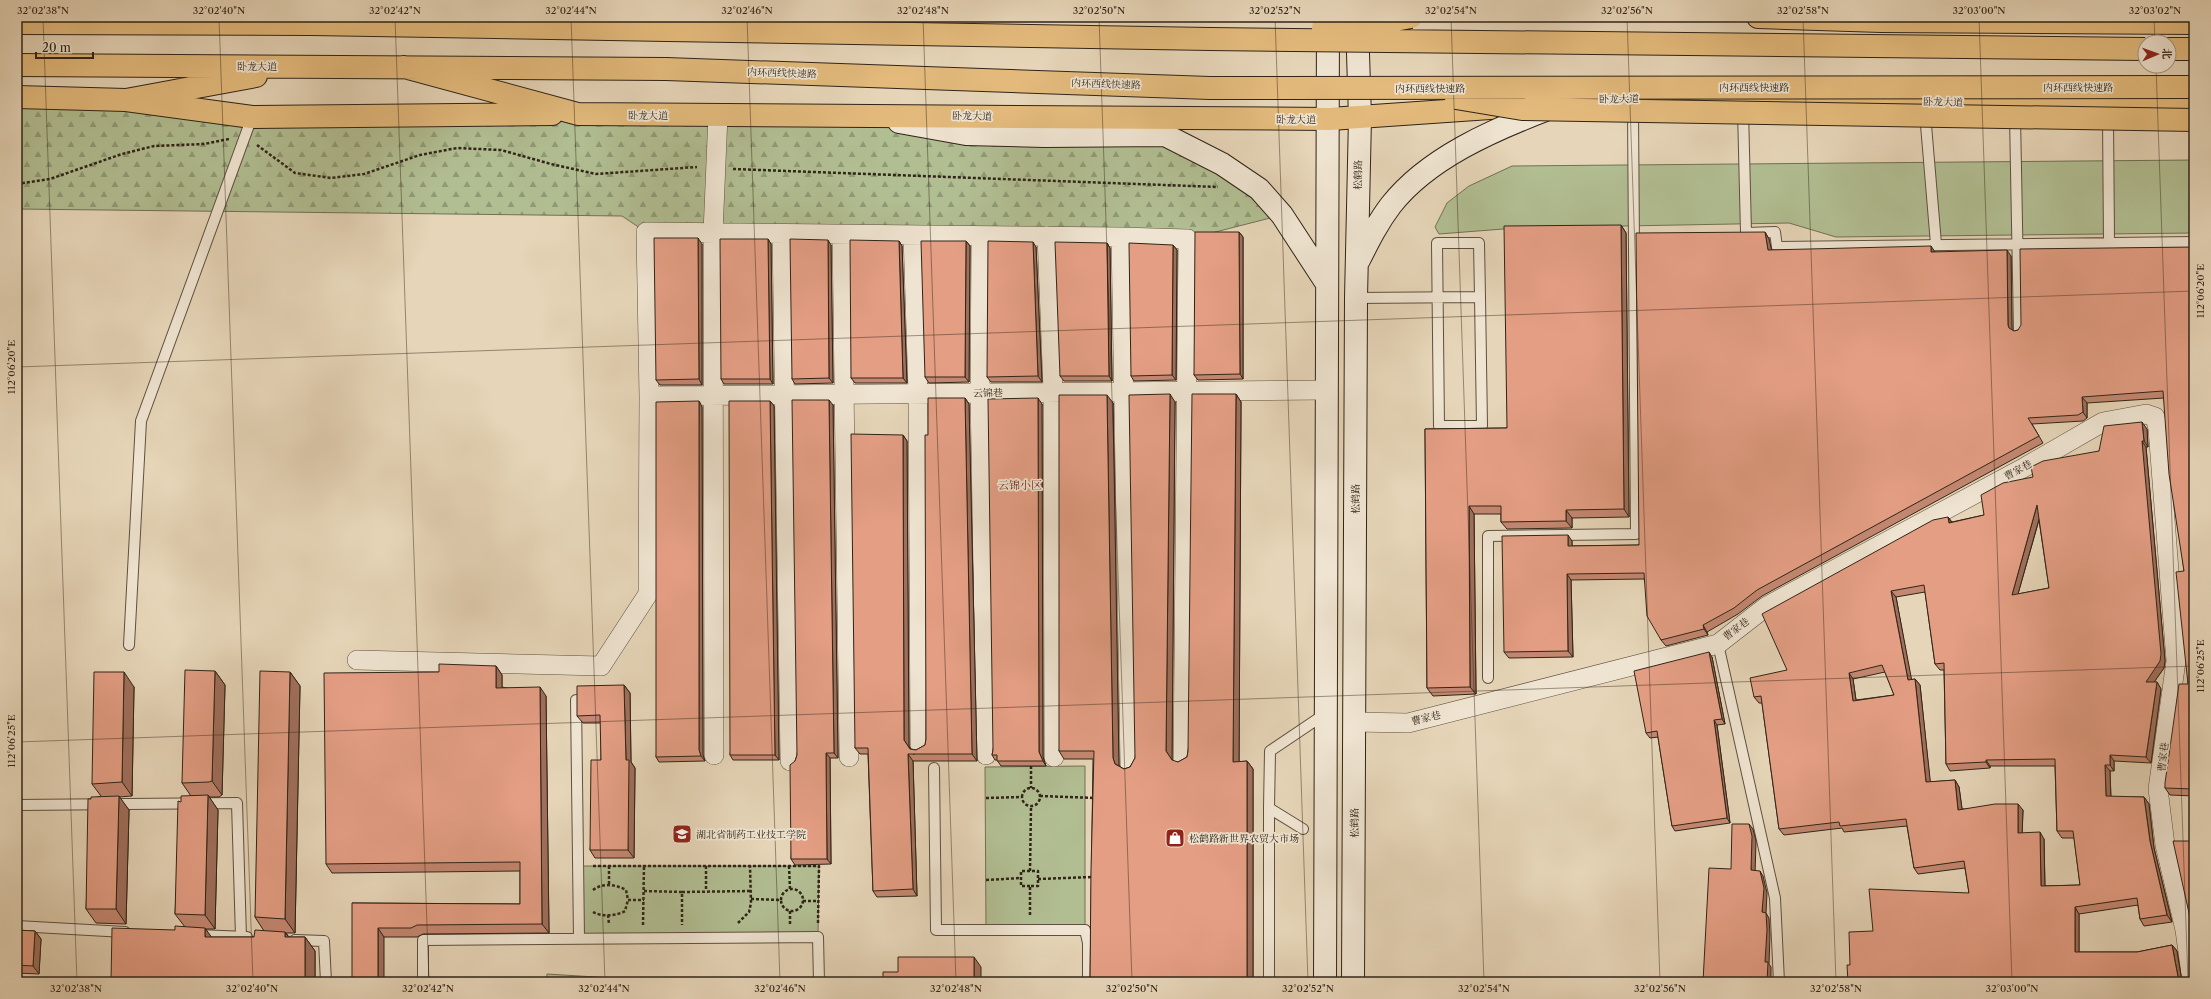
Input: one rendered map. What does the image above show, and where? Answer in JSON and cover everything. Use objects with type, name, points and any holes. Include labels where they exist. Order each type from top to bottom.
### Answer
[{"type":"highway","points":[[283,17],[311,24]]},
{"type":"highway","points":[[406,26],[438,17]]},
{"type":"highway","points":[[1210,40],[1384,22],[1411,17]]},
{"type":"highway","points":[[1758,17],[2194,23]]},
{"type":"highway","points":[[17,23],[311,24],[1210,40],[2137,49]]},
{"type":"highway","points":[[2177,49],[2194,49]]},
{"type":"highway","name":"卧龙大道","points":[[17,65],[666,69]]},
{"type":"highway","points":[[126,100],[312,66]]},
{"type":"highway","name":"卧龙大道","points":[[404,67],[578,114],[1330,119],[1623,98],[1924,102],[2015,110],[2108,105],[2194,107]]},
{"type":"highway","name":"内环西线快速路","points":[[666,69],[1210,88],[2194,87]]},
{"type":"highway","points":[[1210,88],[1381,86],[1522,109],[2015,110],[2194,120]]},
{"type":"highway","points":[[17,97],[126,100],[248,126],[578,114]]},
{"type":"main road","points":[[1325,982],[1327,284],[1330,119],[1328,17]]},
{"type":"main road","name":"松鹤路","points":[[1353,982],[1356,264],[1360,118],[1357,17]]},
{"type":"main road","points":[[1356,264],[1376,226],[1392,204],[1410,184],[1436,163],[1498,129],[1568,101],[1623,98]]},
{"type":"main road","points":[[858,115],[966,134],[1044,136],[1165,135],[1222,164],[1259,189],[1282,215],[1327,284]]},
{"type":"street","points":[[714,755],[713,233],[718,115]]},
{"type":"street","points":[[357,660],[601,666],[648,594],[649,396],[646,232],[842,236],[1047,236],[1188,239],[1184,759]]},
{"type":"street","points":[[782,235],[790,761]]},
{"type":"street","points":[[842,236],[846,394],[849,757]]},
{"type":"street","points":[[913,236],[918,394],[920,746]]},
{"type":"street","points":[[981,236],[980,393],[986,755]]},
{"type":"street","points":[[1047,236],[1053,392],[1054,757]]},
{"type":"street","points":[[1120,237],[1130,766]]},
{"type":"street","name":"云锦巷","points":[[649,396],[1327,390]]},
{"type":"street","name":"曹家巷","points":[[1354,722],[1408,723],[1718,644],[1767,606],[2025,467],[2103,422],[2146,414],[2155,417],[2158,429],[2176,661],[2158,790],[2166,845],[2185,930],[2192,982]]},
{"type":"lane","points":[[1488,678],[1488,536],[1636,534],[1623,98]]},
{"type":"lane","points":[[1742,100],[1746,233],[1775,232],[1777,247],[2194,242]]},
{"type":"lane","points":[[1924,102],[1936,244]]},
{"type":"lane","points":[[2108,105],[2109,242]]},
{"type":"lane","points":[[2015,110],[2019,331]]},
{"type":"lane","points":[[130,645],[141,421],[234,172],[248,126]]},
{"type":"lane","points":[[1437,243],[1479,243],[1480,297],[1482,426],[1440,426],[1437,243]]},
{"type":"lane","points":[[1356,298],[1480,297]]},
{"type":"lane","points":[[1718,644],[1775,898],[1779,982]]},
{"type":"lane","points":[[576,700],[579,938]]},
{"type":"lane","points":[[1269,982],[1270,751],[1326,713]]},
{"type":"lane","points":[[934,768],[936,930],[1085,930],[1088,943],[1088,982]]},
{"type":"lane","points":[[17,805],[237,804],[241,937]]},
{"type":"lane","points":[[1269,808],[1303,829]]},
{"type":"lane","points":[[17,926],[133,932]]},
{"type":"lane","points":[[187,934],[256,938]]},
{"type":"lane","points":[[423,982],[423,940],[818,937],[819,982]]},
{"type":"lane","points":[[286,939],[324,941],[326,982]]},
{"type":"path","points":[[17,184],[50,179],[122,154],[154,146],[204,144],[248,126],[296,173],[331,178],[364,174],[420,155],[457,148],[501,150],[551,164],[596,174],[690,166],[772,172],[1128,182],[1220,187]]},
{"type":"path","points":[[1031,766],[1032,788]]},
{"type":"path","points":[[1031,807],[1039,803],[1040,796],[1037,791],[1032,788]]},
{"type":"path","points":[[1031,807],[1023,803],[1021,797],[1023,791],[1032,788]]},
{"type":"path","points":[[1040,796],[1098,798]]},
{"type":"path","points":[[986,798],[1021,797]]},
{"type":"path","points":[[1030,871],[1031,807]]},
{"type":"path","points":[[578,866],[819,866],[818,937]]},
{"type":"path","points":[[609,866],[610,885]]},
{"type":"path","points":[[643,938],[644,866]]},
{"type":"path","points":[[706,866],[706,891]]},
{"type":"path","points":[[730,925],[737,923],[748,912],[751,899],[750,866]]},
{"type":"path","points":[[789,866],[790,889]]},
{"type":"path","points":[[1021,871],[1030,871],[1038,871],[1038,886],[1021,886],[1021,871]]},
{"type":"path","points":[[1038,879],[1096,877]]},
{"type":"path","points":[[986,880],[1021,878]]},
{"type":"path","points":[[591,895],[593,889],[597,887],[610,885],[618,886],[626,890],[628,900],[625,911],[618,915],[600,915],[594,912],[591,906]]},
{"type":"path","points":[[1030,886],[1030,930]]},
{"type":"path","points":[[790,889],[800,891],[803,901],[798,910],[790,911],[784,907],[781,900],[784,893],[790,889]]},
{"type":"path","points":[[644,891],[751,891]]},
{"type":"path","points":[[682,892],[682,926],[689,926]]},
{"type":"path","points":[[751,899],[781,900]]},
{"type":"path","points":[[628,900],[644,900]]},
{"type":"path","points":[[803,901],[818,900]]},
{"type":"green space","points":[[17,97],[252,117],[578,114],[1165,135],[1282,215],[1188,239],[646,232],[622,216],[17,209]]},
{"type":"green space","points":[[2194,160],[2194,233],[1836,237],[1789,223],[1516,228],[1439,234],[1435,227],[1447,203],[1469,186],[1512,166]]},
{"type":"green space","points":[[1085,766],[1085,930],[986,930],[985,767]]},
{"type":"green space","points":[[578,866],[819,866],[818,937],[579,939]]},
{"type":"green space","points":[[547,974],[677,982],[546,982]]},
{"type":"building","points":[[1621,225],[1624,509],[1566,510],[1566,521],[1501,522],[1501,506],[1469,506],[1470,687],[1427,688],[1425,429],[1507,428],[1504,226]]},
{"type":"building","points":[[1195,232],[1239,232],[1240,374],[1194,375]]},
{"type":"building","points":[[1765,232],[1768,250],[1931,246],[1931,252],[2007,250],[2008,325],[2009,328],[2014,331],[2018,330],[2021,325],[2020,249],[2194,247],[2194,789],[2165,788],[2179,684],[2188,684],[2176,572],[2184,571],[2169,474],[2163,391],[2082,397],[2083,412],[2078,415],[2028,418],[2039,436],[1757,590],[1734,608],[1703,625],[1704,629],[1661,640],[1647,616],[1644,573],[1567,574],[1568,651],[1504,652],[1502,536],[1568,535],[1568,546],[1639,545],[1636,233]]},
{"type":"building","points":[[654,238],[698,238],[699,379],[656,380]]},
{"type":"building","points":[[720,239],[768,239],[770,379],[721,379]]},
{"type":"building","points":[[790,239],[828,240],[829,378],[792,379]]},
{"type":"building","points":[[850,240],[899,241],[903,378],[851,378]]},
{"type":"building","points":[[921,241],[966,241],[965,377],[925,377]]},
{"type":"building","points":[[988,241],[1033,242],[1038,376],[987,377]]},
{"type":"building","points":[[1055,242],[1107,243],[1109,376],[1060,376]]},
{"type":"building","points":[[1129,243],[1173,245],[1172,375],[1131,376]]},
{"type":"building","points":[[1170,394],[1166,751],[1172,760],[1178,762],[1187,757],[1188,751],[1192,394],[1236,394],[1233,762],[1247,761],[1247,982],[1090,982],[1094,751],[1059,751],[1059,395],[1107,395],[1113,758],[1115,764],[1124,769],[1130,767],[1135,758],[1129,395]]},
{"type":"building","points":[[928,398],[965,398],[972,754],[908,754],[913,889],[873,891],[868,748],[855,748],[851,434],[903,435],[904,740],[910,749],[916,750],[925,745],[926,739],[925,435],[928,435]]},
{"type":"building","points":[[1038,398],[1039,752],[1043,761],[997,761],[997,755],[992,755],[988,399]]},
{"type":"building","points":[[792,400],[829,400],[834,753],[826,753],[827,859],[791,859],[790,765],[795,761],[797,755]]},
{"type":"building","points":[[699,401],[699,750],[701,756],[656,757],[656,402]]},
{"type":"building","points":[[729,401],[770,401],[775,755],[730,755]]},
{"type":"building","points":[[2142,422],[2144,441],[2142,441],[2161,654],[2160,661],[2146,682],[2157,682],[2146,757],[2110,755],[2110,765],[2105,765],[2106,796],[2144,797],[2150,841],[2167,915],[2140,919],[2137,898],[2075,907],[2075,952],[2137,952],[2172,945],[2179,982],[1848,982],[1847,965],[1850,965],[1849,932],[1873,931],[1869,889],[1969,893],[1964,861],[1914,868],[1906,819],[1840,826],[1839,822],[1779,829],[1761,696],[1754,697],[1750,678],[1787,670],[1762,614],[1933,520],[1948,517],[1949,523],[1984,515],[1981,495],[2003,483],[2033,477],[2031,467],[2043,461],[2099,451],[2104,426]],"holes":[[[2037,505],[2049,588],[2012,595]],[[1924,585],[1935,664],[1944,663],[1946,764],[1986,762],[1986,760],[2055,759],[2057,831],[2073,831],[2080,885],[2041,886],[2040,832],[2018,833],[2018,804],[1995,804],[1958,810],[1955,780],[1926,782],[1915,679],[1908,680],[1891,591]],[[1882,665],[1894,695],[1853,701],[1849,673]]]},
{"type":"building","points":[[1709,652],[1722,719],[1714,720],[1727,818],[1672,826],[1657,731],[1646,733],[1634,671]]},
{"type":"building","points":[[439,664],[496,666],[496,688],[540,687],[542,924],[417,925],[411,928],[378,928],[378,982],[352,982],[352,903],[520,904],[520,862],[326,864],[324,673],[439,672]]},
{"type":"building","points":[[185,670],[215,671],[212,781],[209,782],[182,783]]},
{"type":"building","points":[[260,671],[290,672],[285,919],[255,917]]},
{"type":"building","points":[[94,672],[124,672],[122,782],[92,784]]},
{"type":"building","points":[[624,685],[626,760],[629,760],[628,850],[590,850],[591,760],[601,760],[600,715],[577,716],[577,686]]},
{"type":"building","points":[[208,795],[205,915],[175,914],[178,801],[181,802],[181,796]]},
{"type":"building","points":[[119,796],[116,909],[86,909],[88,799],[91,799],[91,797]]},
{"type":"building","points":[[1732,824],[1749,824],[1752,836],[1751,870],[1760,871],[1764,888],[1762,912],[1766,913],[1767,930],[1765,962],[1768,962],[1767,982],[1703,982],[1709,868],[1731,869]]},
{"type":"building","points":[[2173,841],[2194,841],[2194,941],[2191,922]]},
{"type":"building","points":[[175,926],[205,928],[205,937],[254,937],[255,930],[285,932],[285,937],[305,937],[305,982],[196,980],[196,982],[111,982],[112,928],[175,930]]},
{"type":"building","points":[[17,930],[35,931],[33,966],[17,965]]},
{"type":"building","points":[[898,957],[974,957],[974,982],[883,982],[883,972],[898,972]]},
{"type":"place","name":"湖北省制药工业技工学院","points":[[682,834]]},
{"type":"place","name":"松鹤路新世界农贸大市场","points":[[1175,838]]},
{"type":"district","name":"云锦小区","points":[[1020,485]]}]
